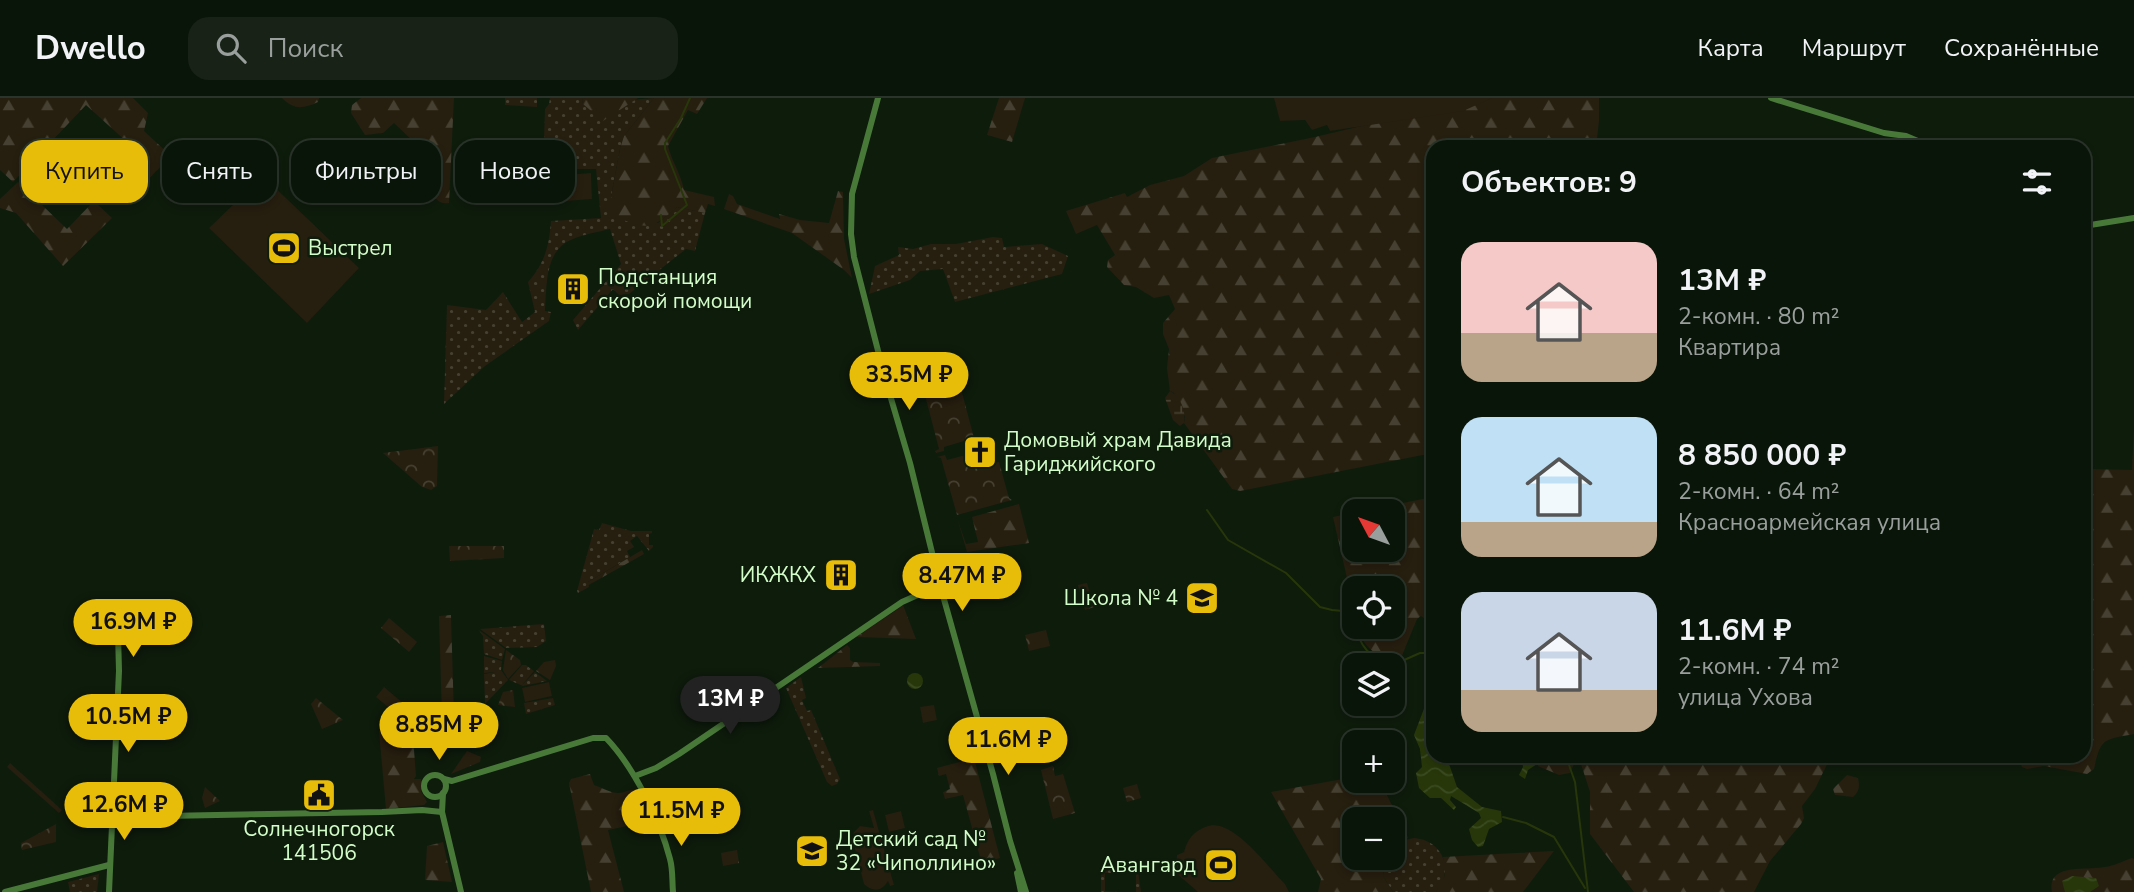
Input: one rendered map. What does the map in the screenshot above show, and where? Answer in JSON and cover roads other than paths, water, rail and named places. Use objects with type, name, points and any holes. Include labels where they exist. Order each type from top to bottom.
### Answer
[{"type":"street","points":[[877,98],[852,194],[852,244],[940,585],[1026,892]]},
{"type":"street","points":[[1771,98],[1915,140]]},
{"type":"street","points":[[2091,225],[2134,218]]},
{"type":"street","points":[[635,776],[671,759],[902,602],[940,585]]},
{"type":"street","points":[[108,892],[119,671],[118,633]]},
{"type":"street","points":[[426,807],[452,781],[603,737],[611,742],[635,776],[670,857],[673,892]]},
{"type":"street","points":[[439,792],[461,892]]},
{"type":"street","points":[[111,817],[382,812],[426,807],[442,809]]},
{"type":"street","points":[[1016,864],[1021,892]]},
{"type":"street","points":[[5,892],[109,865]]},
{"type":"street","points":[[101,867],[109,875]]},
{"type":"water","points":[[912,673],[918,673],[923,681],[921,687],[912,689],[907,684],[907,678]]},
{"type":"water","points":[[1425,706],[1426,763],[1449,763],[1457,787],[1482,807],[1501,811],[1502,822],[1489,829],[1483,846],[1478,847],[1472,840],[1469,829],[1481,818],[1479,813],[1451,796],[1450,800],[1456,807],[1454,810],[1441,798],[1430,798],[1419,788],[1416,773],[1422,767],[1420,749],[1414,735]]},
{"type":"water","points":[[1522,763],[1537,763],[1528,770],[1525,779],[1519,775]]},
{"type":"water","points":[[2072,876],[2096,878],[2099,886],[2090,892],[2065,892],[2062,881]]},
{"type":"waterway","points":[[661,215],[662,226],[687,205],[665,143],[690,98]]},
{"type":"waterway","points":[[1207,510],[1228,540],[1286,573],[1320,607],[1342,611]]},
{"type":"waterway","points":[[1359,639],[1370,653]]},
{"type":"waterway","points":[[1405,660],[1426,653]]},
{"type":"waterway","points":[[1567,763],[1575,782],[1588,892]]},
{"type":"waterway","points":[[1503,817],[1526,823],[1554,837],[1585,888]]},
{"type":"place","name":"Выстрел","points":[[284,248]]},
{"type":"place","name":"Подстанция скорой помощи","points":[[573,289]]},
{"type":"place","name":"Домовый храм Давида Гариджийского","points":[[980,452]]},
{"type":"place","name":"ИКЖКХ","points":[[841,575]]},
{"type":"place","name":"Школа № 4","points":[[1202,598]]},
{"type":"place","name":"Солнечногорск 141506","points":[[319,795]]},
{"type":"place","name":"Детский сад № 32 «Чиполлино»","points":[[812,851]]},
{"type":"place","name":"Авангард","points":[[1221,865]]}]
